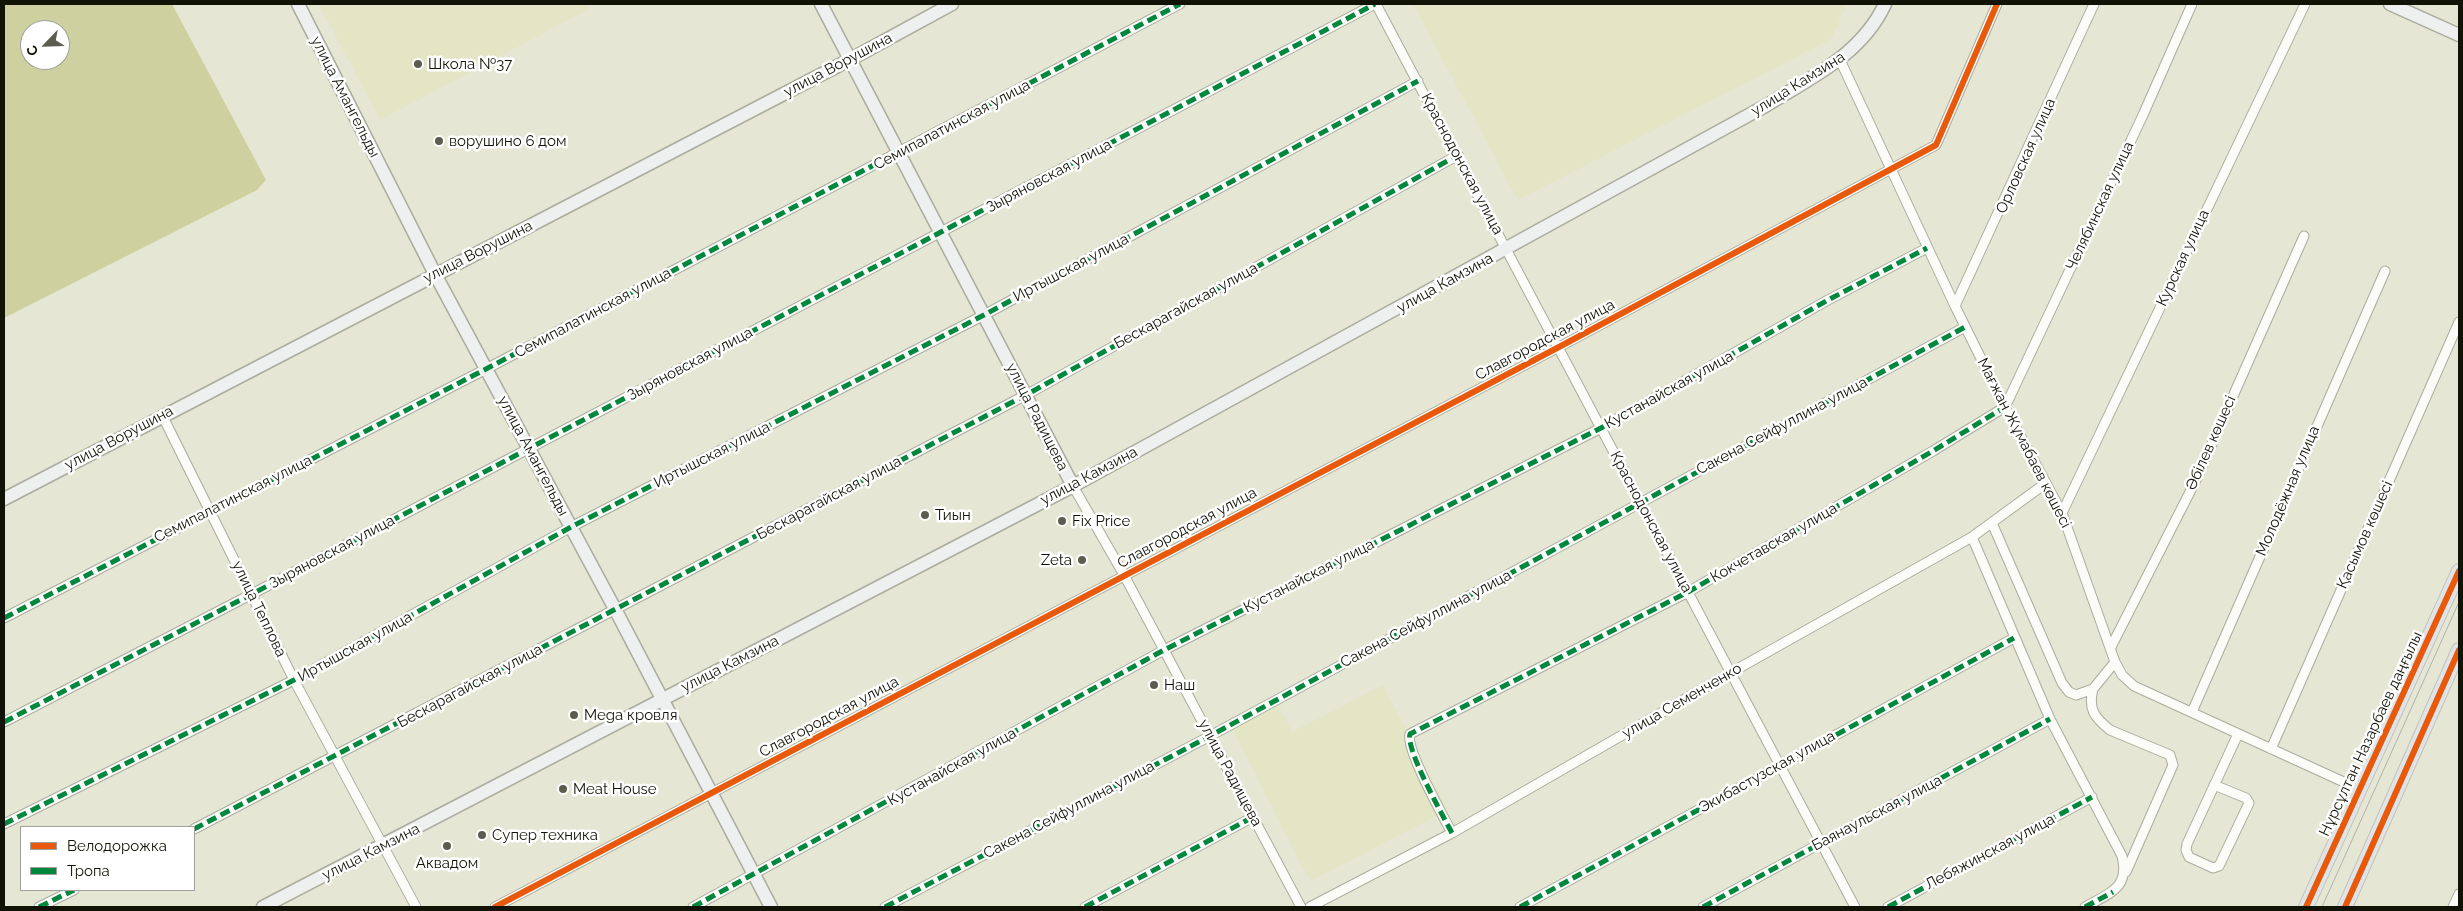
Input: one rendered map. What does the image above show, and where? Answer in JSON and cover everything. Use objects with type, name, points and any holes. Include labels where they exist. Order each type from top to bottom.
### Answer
[{"type":"main road","name":"Нұрсұлтан Назарбаев даңғылы","points":[[2306,907],[2459,571]]},
{"type":"main road","points":[[2345,907],[2459,650]]},
{"type":"street","name":"улица Амангельды","points":[[298,4],[435,274],[615,609],[771,907]]},
{"type":"street","name":"улица Радищева","points":[[821,4],[1072,486],[1124,575],[1301,907]]},
{"type":"street","name":"улица Ворушина","points":[[4,498],[851,60],[952,4]]},
{"type":"street","name":"Семипалатинская улица","points":[[4,618],[486,369],[1180,4]]},
{"type":"street","name":"Краснодонская улица","points":[[1376,4],[1458,155],[1855,907]]},
{"type":"street","name":"Зыряновская улица","points":[[4,722],[252,594],[1376,4]]},
{"type":"street","name":"улица Камзина","points":[[264,907],[1072,486],[1507,250],[1767,105],[1840,60],[1870,31],[1885,4]]},
{"type":"street","name":"Славгородская улица","points":[[495,907],[1559,347],[1936,144],[1997,4]]},
{"type":"street","name":"Орловская улица","points":[[1955,306],[2094,4]]},
{"type":"street","name":"Челябинская улица","points":[[2005,407],[2143,115],[2192,4]]},
{"type":"street","name":"Курская улица","points":[[2062,513],[2305,4]]},
{"type":"street","points":[[2390,4],[2407,7],[2459,35]]},
{"type":"street","name":"Мағжан Жұмабаев көшесі","points":[[1840,60],[1965,327],[2005,407],[2062,513],[2115,662],[2122,675],[2134,686],[2359,789]]},
{"type":"street","name":"Иртышская улица","points":[[4,824],[294,680],[571,527],[984,315],[1418,81]]},
{"type":"street","name":"Бескарагайская улица","points":[[195,828],[1026,395],[1458,155]]},
{"type":"street","name":"Әбілев көшесі","points":[[2111,647],[2195,482],[2304,236]]},
{"type":"street","name":"Кустанайская улица","points":[[693,907],[1164,650],[1601,428],[1828,300],[1927,248]]},
{"type":"street","name":"Молодёжная улица","points":[[2192,712],[2385,271]]},
{"type":"street","name":"Қасымов көшесі","points":[[2271,749],[2459,322]]},
{"type":"street","name":"Сакена Сейфуллина улица","points":[[885,907],[1210,736],[1965,327]]},
{"type":"street","name":"Кокчетавская улица","points":[[1452,833],[1413,754],[1408,739],[1410,734],[1688,592],[1933,451],[2005,407]]},
{"type":"street","name":"улица Теплова","points":[[162,415],[294,680],[416,907]]},
{"type":"street","name":"улица Семенченко","points":[[1310,907],[1452,833],[1972,537],[2046,483]]},
{"type":"street","points":[[1992,523],[2062,682],[2069,692],[2076,695],[2093,689]]},
{"type":"street","points":[[1972,537],[2050,719],[2122,856],[2125,868],[2124,877]]},
{"type":"street","name":"Экибастузская улица","points":[[1520,907],[2014,638]]},
{"type":"street","points":[[2085,907],[2113,892],[2120,885],[2174,765],[2170,755],[2110,730],[2092,711],[2090,702],[2093,689],[2115,662]]},
{"type":"street","name":"Баянаульская улица","points":[[1703,907],[2050,719]]},
{"type":"street","points":[[2214,785],[2246,798],[2249,803],[2219,866],[2213,868],[2189,857],[2186,850],[2214,785],[2238,734]]},
{"type":"street","name":"Лебяжинская улица","points":[[1888,907],[2092,798]]},
{"type":"street","points":[[1085,907],[1253,817]]},
{"type":"street","points":[[39,907],[72,891]]},
{"type":"street","points":[[2453,907],[2459,894]]},
{"type":"shaded area","points":[[4,4],[172,4],[266,180],[257,190],[4,318]]},
{"type":"shaded area","name":"Школа №37","points":[[319,4],[587,4],[589,9],[380,120]]},
{"type":"shaded area","points":[[1413,4],[1847,4],[1831,39],[1518,200]]},
{"type":"shaded area","points":[[1383,685],[1448,810],[1310,881],[1232,728],[1278,705],[1292,732]]},
{"type":"tram line","points":[[2322,907],[2459,602]]},
{"type":"marked path","points":[[4,618],[486,369],[1180,4]]},
{"type":"marked path","points":[[4,722],[252,594],[1375,4]]},
{"type":"marked path","points":[[4,824],[294,680],[571,527],[984,315],[1418,81]]},
{"type":"marked path","points":[[195,828],[1026,395],[1458,155]]},
{"type":"marked path","points":[[693,907],[1164,650],[1601,428],[1828,300],[1927,248]]},
{"type":"marked path","points":[[885,907],[1210,736],[1965,327]]},
{"type":"marked path","points":[[1452,833],[1433,798],[1413,753],[1410,734],[1688,592],[1933,451],[2005,407]]},
{"type":"marked path","points":[[1520,907],[2014,638]]},
{"type":"marked path","points":[[1703,907],[2050,719]]},
{"type":"marked path","points":[[1888,907],[2092,797]]},
{"type":"marked path","points":[[1085,907],[1253,817]]},
{"type":"marked path","points":[[39,907],[72,891]]},
{"type":"marked path","points":[[2085,907],[2113,892]]},
{"type":"cycle path","points":[[495,907],[1559,347],[1936,145],[1997,4]]},
{"type":"cycle path","points":[[2306,907],[2459,571]]},
{"type":"cycle path","points":[[2345,907],[2459,650]]},
{"type":"place","name":"Школа №37","points":[[418,64]]},
{"type":"place","name":"ворушино 6 дом","points":[[439,141]]},
{"type":"place","name":"Тиын","points":[[925,515]]},
{"type":"place","name":"Fix Price","points":[[1062,521]]},
{"type":"place","name":"Zeta","points":[[1082,560]]},
{"type":"place","name":"Наш","points":[[1154,685]]},
{"type":"place","name":"Mega кровля","points":[[574,715]]},
{"type":"place","name":"Meat House","points":[[563,789]]},
{"type":"place","name":"Супер техника","points":[[482,835]]},
{"type":"place","name":"Аквадом","points":[[447,846]]}]
